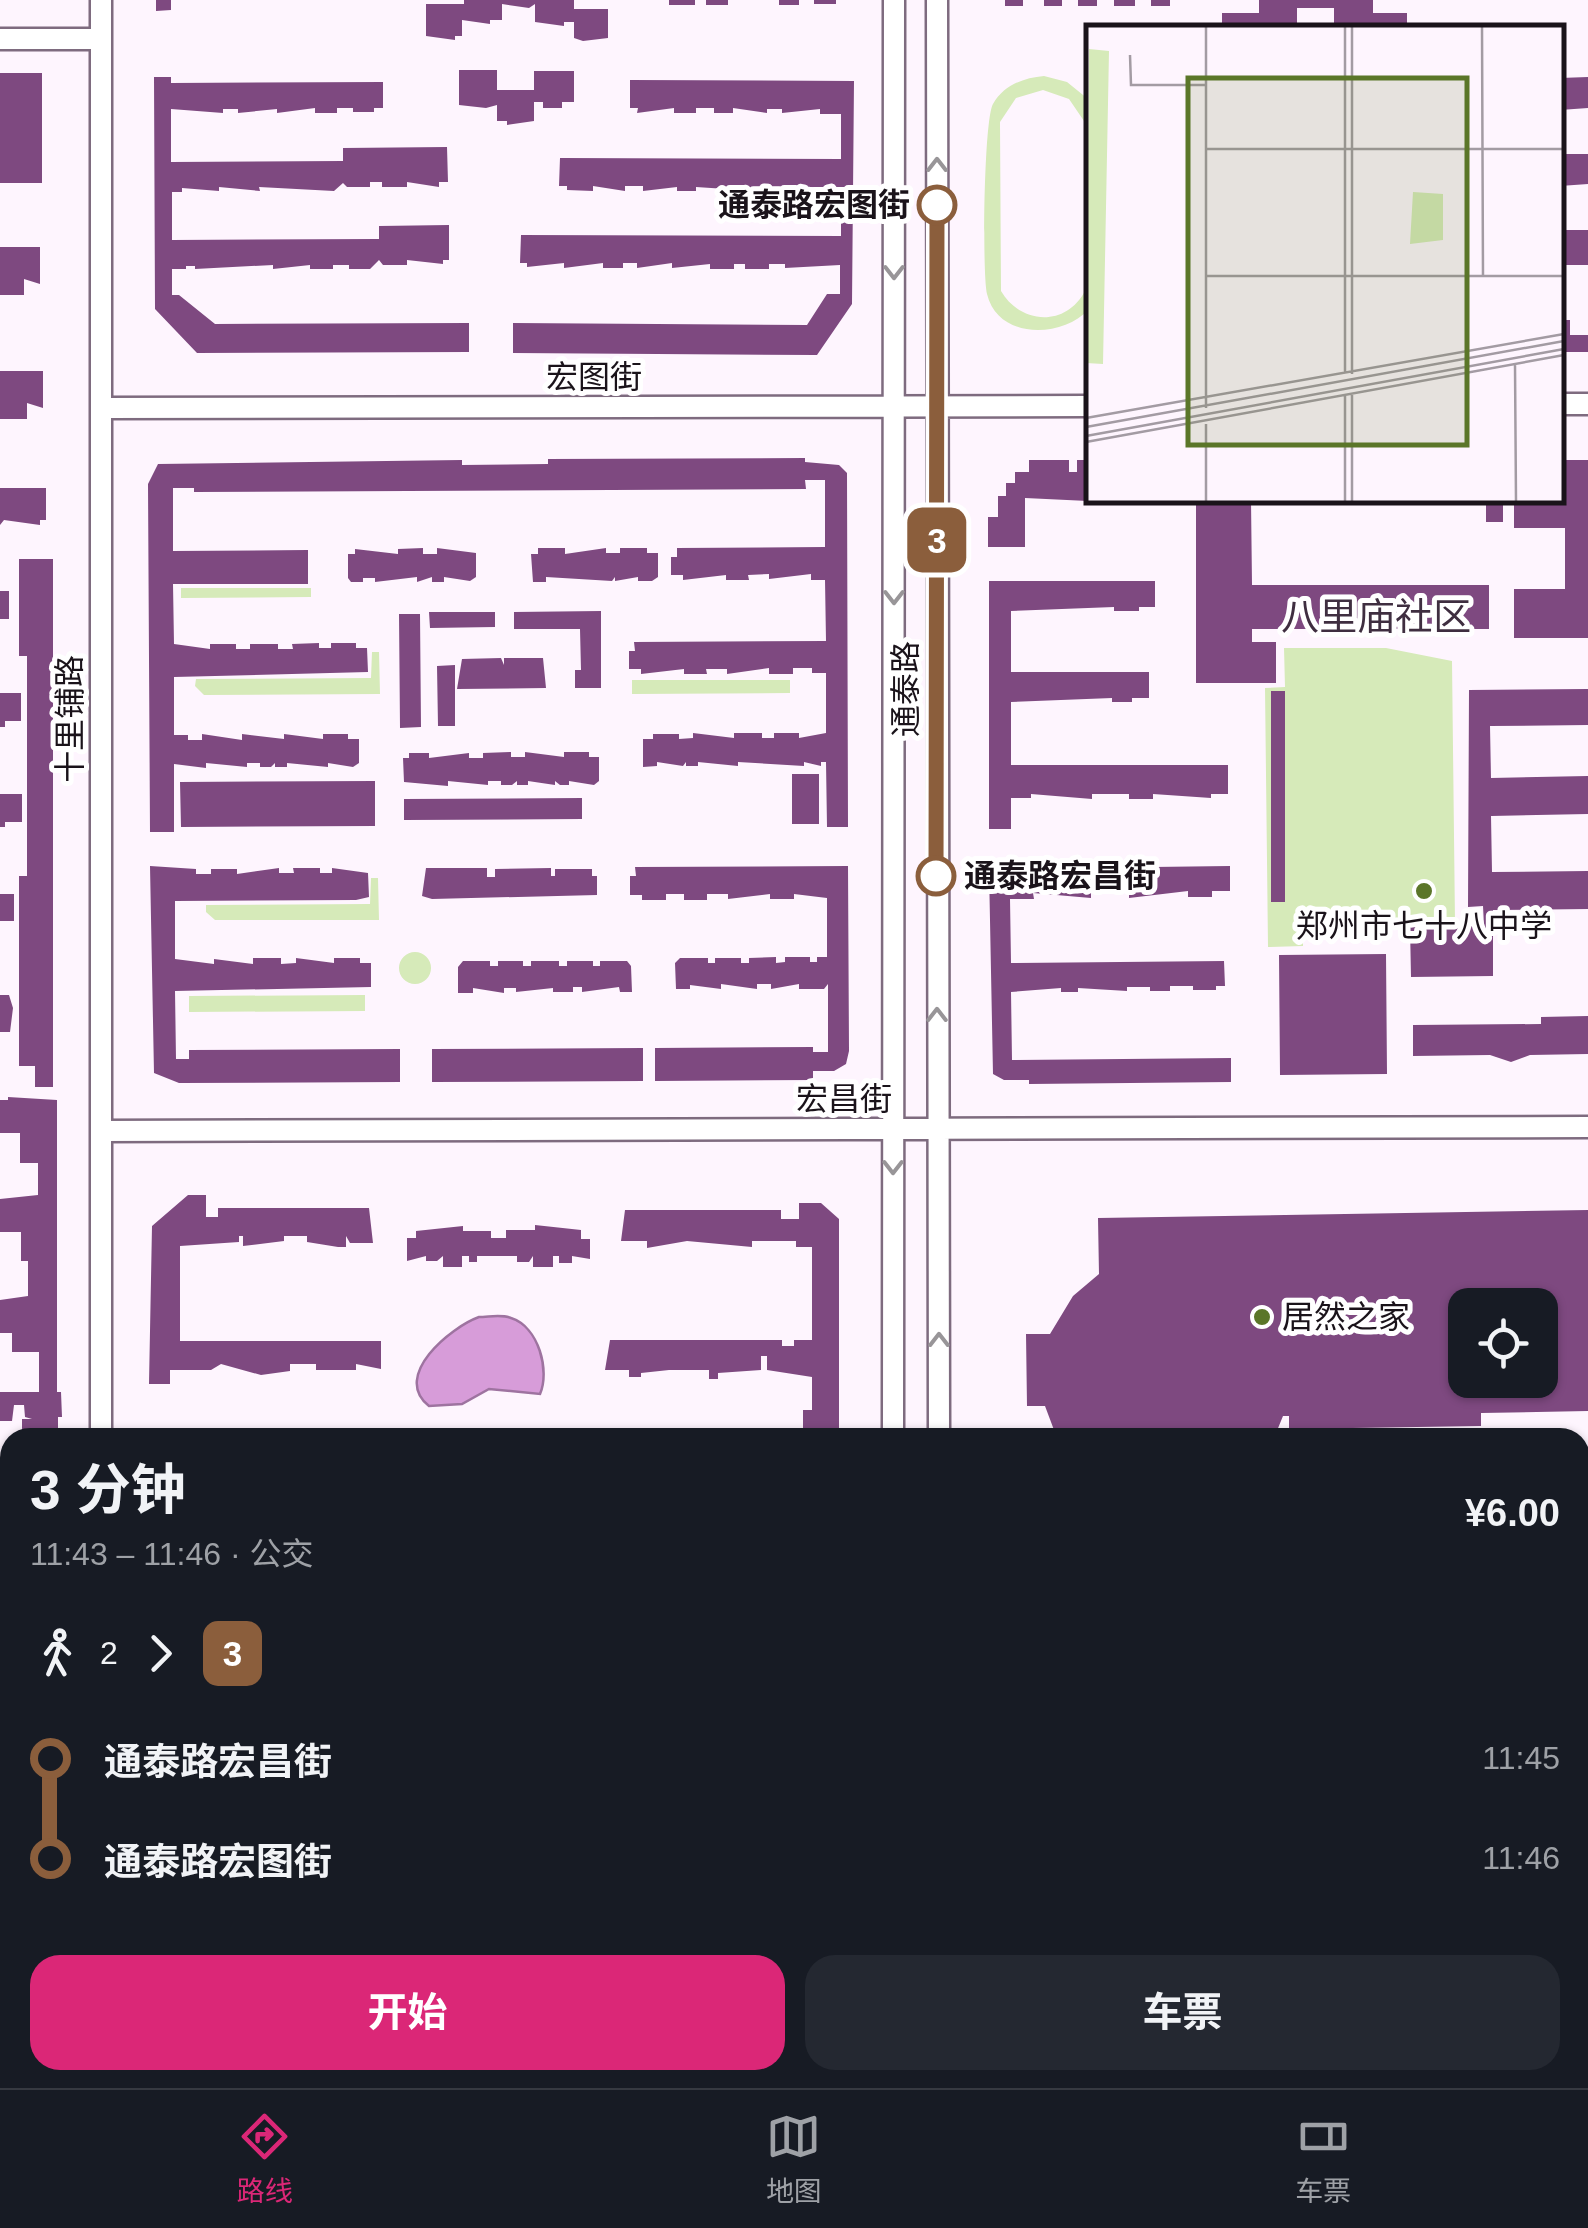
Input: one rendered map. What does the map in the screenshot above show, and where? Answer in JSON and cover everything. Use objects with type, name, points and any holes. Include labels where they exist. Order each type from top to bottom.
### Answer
[{"type":"street","name":"十里铺路","points":[[102,0],[102,1428]]},
{"type":"street","name":"通泰路","points":[[892,1428],[894,0]]},
{"type":"street","name":"通泰路","points":[[937,0],[939,1428]]},
{"type":"street","points":[[0,39],[102,39]]},
{"type":"street","name":"宏图街","points":[[101,408],[1086,406]]},
{"type":"street","name":"宏昌街","points":[[101,1131],[1588,1127]]},
{"type":"green space","points":[[1044,76],[1067,82],[1086,97],[1086,312],[1063,326],[1048,329],[1017,327],[1004,320],[993,309],[987,294],[985,197],[990,116],[997,97],[1022,81]],"holes":[[[1043,90],[1069,99],[1084,121],[1085,291],[1067,311],[1055,316],[1031,315],[1001,291],[1000,122],[1016,98]]]},
{"type":"green space","points":[[181,588],[311,588],[311,597],[181,598]]},
{"type":"green space","points":[[1284,648],[1386,648],[1452,661],[1455,923],[1303,925],[1303,946],[1268,947],[1265,688],[1285,687]]},
{"type":"green space","points":[[372,652],[379,652],[380,694],[204,695],[195,686],[196,679],[371,678]]},
{"type":"green space","points":[[632,680],[790,680],[790,693],[632,694]]},
{"type":"green space","points":[[371,878],[378,878],[379,920],[215,920],[206,912],[206,905],[370,904]]},
{"type":"green space","points":[[415,952],[426,957],[431,968],[426,979],[415,984],[404,979],[399,968],[404,957]]},
{"type":"green space","points":[[365,995],[365,1011],[189,1012],[189,996]]},
{"type":"shaded area","points":[[479,1317],[507,1317],[529,1330],[543,1362],[540,1394],[489,1389],[462,1404],[429,1406],[419,1394],[421,1367],[441,1342]]},
{"type":"building","points":[[156,0],[171,0],[171,10],[156,11]]},
{"type":"building","points":[[464,0],[574,0],[574,9],[608,9],[608,38],[574,38],[574,22],[564,22],[564,26],[535,22],[535,4],[529,8],[502,4],[502,20],[490,20],[490,24],[462,20],[462,36],[455,36],[455,40],[426,36],[426,4],[464,4]]},
{"type":"building","points":[[669,0],[695,0],[695,5],[669,5]]},
{"type":"building","points":[[706,0],[728,0],[728,5],[706,5]]},
{"type":"building","points":[[779,0],[799,0],[799,5],[779,5]]},
{"type":"building","points":[[814,0],[836,0],[836,4],[814,4]]},
{"type":"building","points":[[1005,0],[1023,0],[1023,6],[1005,6]]},
{"type":"building","points":[[1044,0],[1062,0],[1062,6],[1044,6]]},
{"type":"building","points":[[1078,0],[1097,0],[1097,6],[1078,6]]},
{"type":"building","points":[[1114,0],[1135,0],[1135,6],[1114,6]]},
{"type":"building","points":[[1151,0],[1170,0],[1170,6],[1151,6]]},
{"type":"building","points":[[1259,0],[1373,0],[1373,13],[1407,13],[1407,25],[1334,25],[1334,8],[1297,8],[1297,25],[1222,25],[1222,13],[1259,13]]},
{"type":"building","points":[[459,70],[497,70],[497,90],[534,90],[534,71],[574,71],[574,102],[562,102],[562,108],[543,108],[543,102],[534,102],[534,121],[507,125],[507,121],[497,121],[497,105],[459,105]]},
{"type":"building","points":[[0,73],[42,73],[42,183],[0,183]]},
{"type":"building","points":[[154,77],[171,77],[171,83],[383,82],[383,108],[374,108],[374,112],[353,112],[353,108],[337,108],[337,113],[315,113],[315,108],[277,113],[277,109],[238,113],[238,109],[223,109],[223,113],[171,109],[171,162],[343,161],[343,148],[447,147],[448,182],[439,182],[439,187],[407,182],[407,187],[382,187],[382,182],[370,182],[370,187],[347,187],[343,183],[334,191],[219,187],[219,191],[182,188],[182,192],[172,192],[172,240],[379,239],[379,226],[449,225],[449,260],[443,260],[443,264],[407,260],[407,265],[383,265],[379,260],[370,269],[349,269],[349,265],[333,265],[333,269],[310,269],[310,265],[273,269],[273,265],[195,269],[186,266],[172,269],[172,295],[179,295],[215,324],[469,323],[469,352],[197,353],[155,309]]},
{"type":"building","points":[[1588,77],[1588,108],[1563,110],[1563,78]]},
{"type":"building","points":[[630,80],[854,81],[852,304],[817,355],[513,353],[513,323],[807,325],[827,294],[840,294],[840,265],[785,268],[785,264],[769,264],[769,269],[745,269],[745,264],[734,264],[734,269],[710,269],[710,264],[672,268],[672,263],[637,268],[637,263],[623,263],[623,268],[603,268],[603,263],[564,268],[564,263],[527,267],[527,263],[520,263],[521,235],[841,236],[841,187],[808,187],[808,193],[784,192],[784,187],[773,187],[773,192],[696,187],[696,191],[677,191],[677,187],[643,191],[643,186],[625,186],[625,191],[593,186],[593,191],[559,186],[560,158],[841,159],[841,114],[820,114],[820,109],[782,113],[782,109],[767,109],[767,113],[733,108],[733,113],[696,108],[696,113],[674,113],[674,108],[637,113],[638,108],[630,108]]},
{"type":"building","points":[[1563,154],[1588,154],[1588,184],[1563,186]]},
{"type":"building","points":[[1563,230],[1588,230],[1588,265],[1563,265]]},
{"type":"building","points":[[0,247],[40,247],[40,284],[24,279],[24,295],[0,295]]},
{"type":"building","points":[[1563,320],[1570,320],[1570,335],[1588,335],[1588,352],[1563,352]]},
{"type":"building","points":[[0,371],[43,371],[43,408],[27,403],[27,419],[0,419]]},
{"type":"building","points":[[805,458],[805,462],[839,465],[847,473],[848,827],[827,827],[826,762],[821,762],[821,766],[804,762],[804,766],[738,762],[738,766],[698,762],[698,766],[686,766],[686,762],[683,766],[657,762],[657,766],[643,767],[643,739],[653,739],[653,734],[679,734],[679,739],[693,738],[693,733],[734,738],[734,733],[762,733],[762,738],[774,738],[774,733],[799,733],[799,738],[826,733],[826,673],[793,668],[793,674],[769,674],[769,668],[727,674],[727,669],[706,669],[707,674],[684,674],[684,669],[641,674],[641,669],[629,669],[629,651],[635,651],[634,642],[826,641],[825,580],[811,580],[811,574],[769,579],[769,574],[748,575],[749,580],[726,580],[726,575],[683,580],[683,575],[671,575],[671,557],[677,557],[677,548],[825,547],[825,480],[805,480],[806,489],[194,492],[194,488],[173,488],[173,551],[308,550],[308,584],[173,584],[174,644],[210,649],[210,644],[236,644],[236,649],[250,649],[250,644],[278,644],[278,649],[293,649],[292,644],[319,643],[319,648],[331,648],[331,643],[356,643],[356,648],[367,648],[368,672],[174,677],[174,735],[188,735],[188,740],[202,740],[202,734],[242,740],[242,734],[323,739],[323,734],[348,734],[348,739],[359,739],[359,763],[353,767],[287,763],[287,767],[275,767],[275,763],[260,767],[260,763],[247,763],[247,767],[206,763],[206,768],[174,764],[174,832],[150,832],[148,484],[158,464],[462,460],[462,465],[548,464],[548,459]]},
{"type":"building","points":[[1029,460],[1069,460],[1069,472],[1077,472],[1077,460],[1086,460],[1086,501],[1025,498],[1025,547],[988,547],[988,517],[998,517],[998,496],[1006,496],[1006,483],[1015,483],[1015,472],[1029,472]]},
{"type":"building","points":[[1563,460],[1588,460],[1588,638],[1514,638],[1514,589],[1565,589],[1565,528],[1514,528],[1514,502],[1563,502]]},
{"type":"building","points":[[0,488],[46,488],[46,520],[40,520],[40,525],[4,520],[0,525]]},
{"type":"building","points":[[1196,502],[1251,502],[1252,585],[1489,585],[1489,629],[1252,629],[1252,642],[1276,642],[1276,683],[1196,683]]},
{"type":"building","points":[[1486,502],[1503,502],[1503,522],[1486,522]]},
{"type":"building","points":[[423,548],[423,554],[437,554],[437,548],[476,553],[476,577],[470,581],[444,577],[444,582],[432,582],[432,577],[417,582],[417,577],[375,582],[375,578],[351,582],[348,578],[348,554],[355,554],[355,549],[398,554],[398,549]]},
{"type":"building","points":[[538,548],[565,548],[565,554],[606,548],[606,553],[620,553],[620,548],[647,548],[647,553],[658,553],[658,577],[652,581],[638,581],[638,577],[615,581],[615,577],[612,581],[546,577],[546,582],[533,582],[531,554],[538,554]]},
{"type":"building","points":[[19,559],[53,559],[53,1087],[35,1087],[35,1066],[19,1066],[19,876],[27,876],[27,656],[19,656]]},
{"type":"building","points":[[989,581],[1155,581],[1155,607],[1139,607],[1139,611],[1114,611],[1114,607],[1011,611],[1011,672],[1149,672],[1149,698],[1132,698],[1132,702],[1112,702],[1112,698],[1011,702],[1011,765],[1228,765],[1228,794],[1211,794],[1211,798],[1153,794],[1153,799],[1129,799],[1129,794],[1092,794],[1092,799],[1031,794],[1031,798],[1011,798],[1011,829],[989,829]]},
{"type":"building","points":[[0,591],[9,591],[9,619],[0,619]]},
{"type":"building","points":[[601,611],[601,688],[575,688],[575,670],[581,670],[580,629],[514,629],[514,612]]},
{"type":"building","points":[[429,612],[495,612],[495,627],[430,628]]},
{"type":"building","points":[[399,614],[420,614],[421,727],[400,728]]},
{"type":"building","points":[[501,658],[504,665],[504,658],[543,658],[546,688],[457,689],[462,659]]},
{"type":"building","points":[[455,665],[455,726],[438,726],[437,666]]},
{"type":"building","points":[[1588,689],[1588,725],[1490,726],[1491,778],[1588,776],[1588,814],[1491,816],[1492,872],[1588,871],[1588,909],[1493,910],[1493,976],[1411,977],[1410,927],[1484,926],[1483,906],[1468,907],[1469,690]]},
{"type":"building","points":[[1271,691],[1285,691],[1285,902],[1271,902]]},
{"type":"building","points":[[0,693],[21,693],[21,721],[5,721],[5,727],[0,727]]},
{"type":"building","points":[[511,752],[511,757],[525,757],[525,752],[564,757],[564,752],[589,752],[589,757],[599,757],[599,781],[594,785],[528,781],[528,785],[517,785],[517,781],[501,785],[501,781],[488,781],[488,785],[448,781],[448,786],[404,782],[403,758],[409,758],[409,753],[429,753],[429,758],[469,753],[469,758],[483,758],[483,753]]},
{"type":"building","points":[[792,774],[819,774],[819,824],[792,824]]},
{"type":"building","points":[[375,781],[375,826],[181,827],[180,782]]},
{"type":"building","points":[[0,794],[22,794],[22,822],[5,822],[5,827],[0,827]]},
{"type":"building","points":[[582,798],[582,819],[404,820],[404,799]]},
{"type":"building","points":[[150,866],[196,869],[196,874],[211,874],[211,869],[237,869],[237,874],[279,868],[279,873],[294,873],[293,868],[320,868],[320,873],[332,873],[332,868],[368,873],[369,897],[356,900],[175,901],[175,959],[253,964],[253,958],[281,958],[281,964],[296,963],[296,958],[334,963],[334,958],[360,958],[360,963],[371,963],[371,987],[175,991],[176,1059],[189,1059],[189,1050],[400,1049],[400,1082],[179,1083],[154,1073]]},
{"type":"building","points":[[848,866],[846,1064],[834,1071],[813,1071],[813,1080],[655,1081],[655,1048],[813,1047],[813,1052],[828,1052],[828,984],[824,989],[799,989],[799,984],[771,989],[771,984],[757,984],[757,989],[721,984],[721,989],[690,985],[690,989],[676,989],[675,963],[680,958],[708,958],[708,963],[715,963],[715,958],[741,958],[741,963],[749,963],[749,958],[776,957],[776,963],[785,962],[785,957],[810,957],[810,962],[817,962],[817,957],[827,957],[827,898],[794,894],[794,899],[770,899],[770,894],[728,899],[728,894],[707,894],[707,900],[684,900],[684,894],[666,894],[666,900],[642,900],[642,895],[630,895],[630,876],[636,876],[635,867]]},
{"type":"building","points":[[1230,866],[1230,891],[1212,891],[1212,897],[1188,897],[1188,891],[1129,898],[1129,892],[1091,892],[1091,898],[1033,893],[1034,899],[1010,899],[1011,963],[1224,961],[1225,986],[1216,986],[1216,990],[1170,986],[1170,991],[1127,987],[1127,991],[1078,988],[1078,992],[1061,992],[1061,988],[1011,992],[1012,1060],[1231,1058],[1231,1082],[1029,1084],[1029,1080],[1004,1080],[993,1074],[989,869]]},
{"type":"building","points":[[426,868],[487,868],[487,877],[495,877],[495,869],[551,868],[551,876],[555,876],[555,869],[592,869],[592,876],[597,876],[597,895],[432,899],[422,896]]},
{"type":"building","points":[[0,894],[14,894],[14,921],[0,921]]},
{"type":"building","points":[[1386,954],[1387,1074],[1280,1075],[1279,955]]},
{"type":"building","points":[[463,961],[490,961],[490,966],[498,966],[498,961],[523,961],[523,966],[531,966],[531,961],[559,961],[559,966],[567,966],[567,961],[593,961],[593,966],[600,966],[600,961],[627,961],[631,966],[632,992],[620,992],[619,987],[582,992],[582,987],[573,987],[573,992],[553,992],[553,988],[516,992],[516,988],[504,988],[504,993],[473,988],[473,993],[458,993],[458,967]]},
{"type":"building","points":[[0,995],[9,995],[13,1008],[10,1032],[0,1032]]},
{"type":"building","points":[[1588,1016],[1588,1054],[1530,1055],[1511,1062],[1490,1055],[1413,1056],[1413,1025],[1541,1024],[1541,1017]]},
{"type":"building","points":[[643,1048],[643,1081],[432,1082],[432,1049]]},
{"type":"building","points":[[0,1100],[57,1100],[57,1392],[61,1392],[62,1417],[58,1417],[58,1428],[22,1428],[22,1419],[32,1419],[25,1417],[24,1405],[14,1405],[12,1421],[0,1421],[0,1392],[39,1392],[39,1352],[12,1352],[12,1333],[0,1333],[0,1300],[28,1296],[28,1261],[21,1261],[21,1232],[0,1232],[0,1199],[38,1195],[38,1163],[20,1163],[20,1133],[0,1133]]},
{"type":"building","points":[[188,1195],[206,1195],[206,1217],[218,1217],[218,1208],[369,1208],[373,1243],[350,1243],[346,1236],[346,1247],[338,1247],[307,1242],[307,1236],[284,1236],[284,1241],[243,1246],[243,1236],[239,1236],[239,1242],[180,1246],[180,1341],[381,1341],[381,1369],[356,1364],[356,1370],[316,1370],[316,1364],[290,1364],[290,1371],[261,1375],[221,1364],[211,1370],[170,1370],[170,1384],[149,1384],[152,1226]]},
{"type":"building","points":[[799,1203],[821,1203],[839,1219],[839,1428],[803,1428],[803,1410],[812,1410],[812,1377],[767,1370],[767,1356],[761,1356],[761,1370],[718,1373],[718,1379],[709,1379],[709,1370],[669,1370],[629,1377],[629,1370],[605,1370],[610,1340],[782,1340],[782,1346],[794,1346],[794,1340],[812,1340],[812,1247],[796,1247],[796,1241],[752,1241],[752,1247],[687,1241],[647,1248],[647,1241],[621,1241],[625,1210],[781,1210],[781,1219],[799,1219]]},
{"type":"building","name":"居然之家","points":[[1588,1210],[1588,1411],[1481,1413],[1481,1426],[1289,1428],[1289,1416],[1283,1416],[1278,1428],[1053,1428],[1045,1406],[1027,1406],[1026,1334],[1050,1334],[1073,1296],[1099,1274],[1098,1218]]},
{"type":"building","points":[[535,1225],[581,1230],[581,1239],[590,1239],[590,1259],[572,1256],[572,1263],[559,1263],[559,1256],[553,1256],[553,1267],[533,1267],[533,1256],[529,1262],[517,1262],[517,1256],[477,1256],[477,1262],[469,1262],[469,1256],[462,1256],[462,1267],[443,1267],[443,1256],[437,1261],[426,1261],[426,1256],[407,1261],[407,1238],[416,1238],[416,1231],[463,1226],[463,1231],[491,1231],[491,1238],[506,1238],[506,1230],[535,1230]]},
{"type":"bus line","name":"3","points":[[936,876],[937,205]]},
{"type":"place","name":"通泰路宏图街","points":[[937,205]]},
{"type":"place","name":"通泰路宏昌街","points":[[936,876]]},
{"type":"place","name":"郑州市七十八中学","points":[[1424,891]]},
{"type":"place","name":"居然之家","points":[[1262,1317]]},
{"type":"district","name":"八里庙社区","points":[[1376,617]]}]
